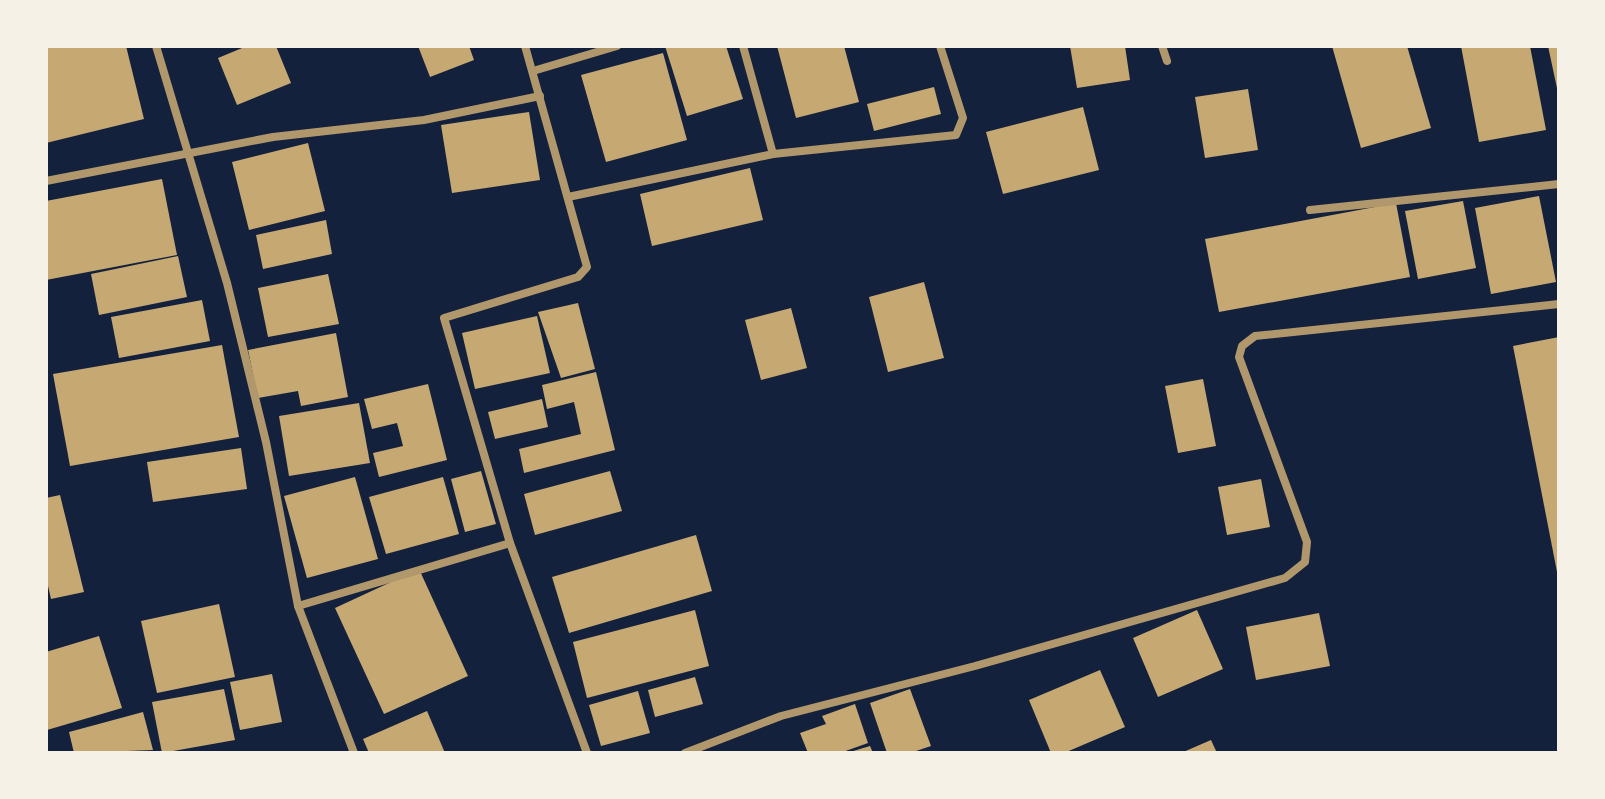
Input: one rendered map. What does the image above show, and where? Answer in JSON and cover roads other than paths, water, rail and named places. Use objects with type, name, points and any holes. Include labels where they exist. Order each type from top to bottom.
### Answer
[{"type":"street","points":[[156,46],[227,283],[266,442],[298,606],[354,753]]},
{"type":"street","points":[[525,46],[587,264],[582,274],[444,318],[510,543],[587,753]]},
{"type":"street","points":[[533,71],[617,46]]},
{"type":"street","points":[[743,46],[773,154]]},
{"type":"street","points":[[568,197],[773,154],[956,135],[963,118],[940,46]]},
{"type":"street","points":[[1162,46],[1167,61]]},
{"type":"street","points":[[46,181],[304,132],[424,120],[540,96]]},
{"type":"street","points":[[1310,210],[1559,184]]},
{"type":"street","points":[[685,753],[781,716],[975,666],[1285,578],[1305,562],[1307,542],[1239,357],[1246,341],[1255,336],[1559,304]]},
{"type":"street","points":[[298,606],[510,543]]}]
